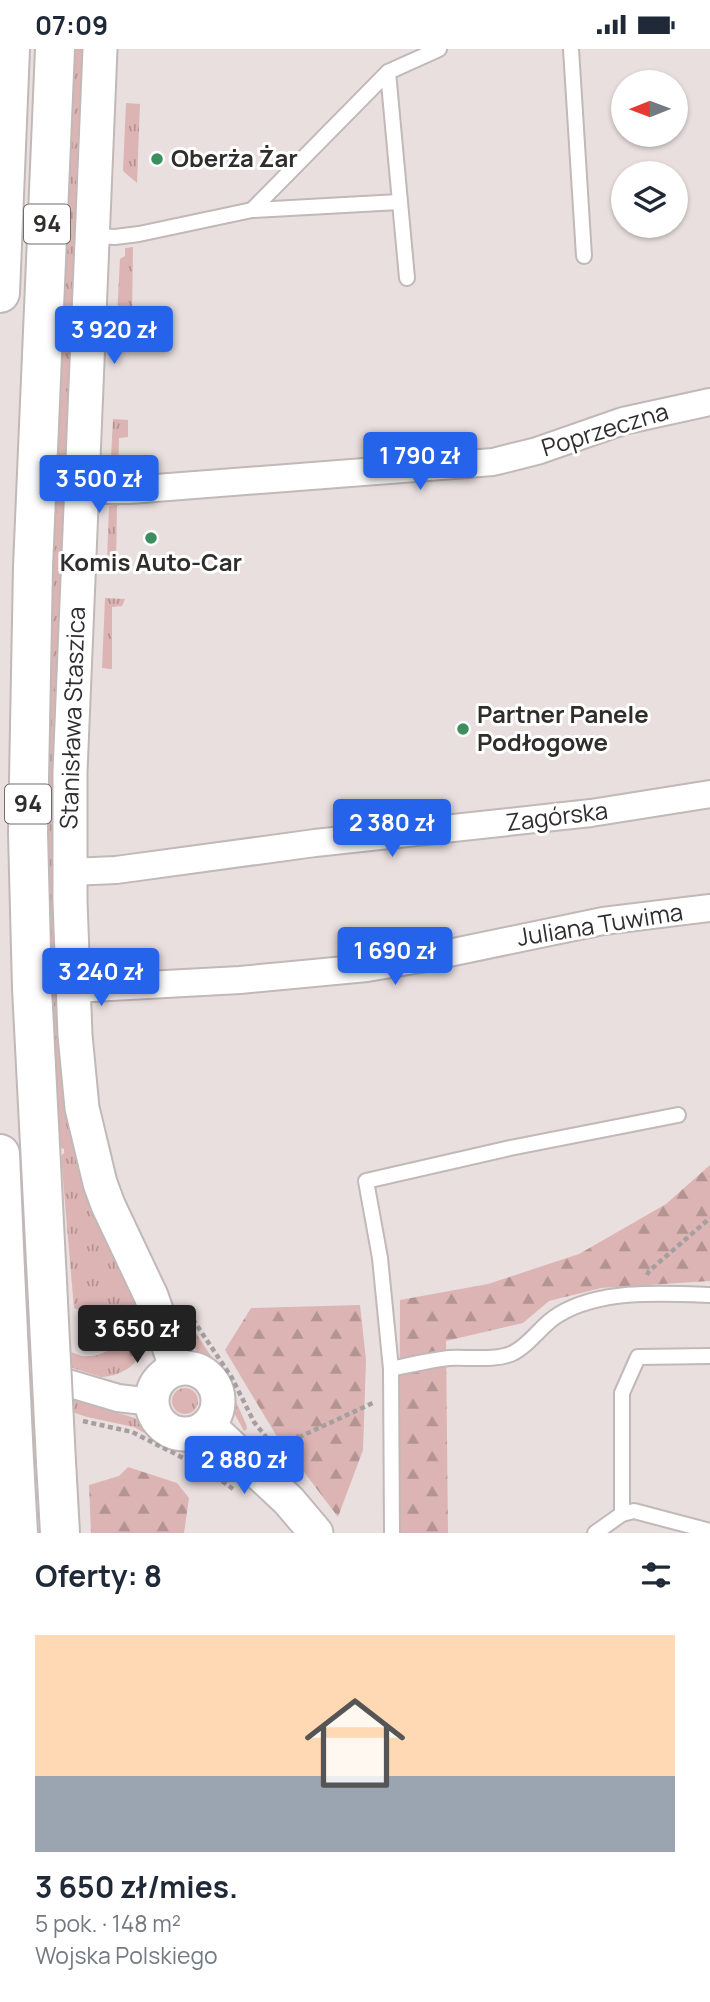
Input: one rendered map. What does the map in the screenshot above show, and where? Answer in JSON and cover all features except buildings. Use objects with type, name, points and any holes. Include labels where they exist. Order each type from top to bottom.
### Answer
[{"type":"main road","name":"94","points":[[0,293],[10,49]]},
{"type":"main road","name":"94","points":[[55,49],[33,567],[28,833],[32,988],[60,1533]]},
{"type":"main road","points":[[0,1154],[18,1533]]},
{"type":"street","name":"Stanisława Staszica","points":[[100,49],[71,761],[70,872],[77,1066],[82,1108],[97,1173],[108,1205],[158,1313],[177,1370]]},
{"type":"street","name":"Poprzeczna","points":[[82,490],[130,491],[493,462],[537,451],[647,414],[710,402]]},
{"type":"street","name":"Zagórska","points":[[70,872],[116,870],[303,845],[591,813],[710,795]]},
{"type":"street","name":"Juliana Tuwima","points":[[73,989],[240,980],[367,968],[594,923],[710,908]]},
{"type":"street","points":[[0,1363],[118,1398],[152,1402]]},
{"type":"street","points":[[186,1368],[204,1374],[218,1399],[217,1408],[208,1425],[193,1433],[168,1430],[156,1418],[153,1410],[156,1385],[169,1373],[177,1370],[186,1368]]},
{"type":"street","points":[[208,1425],[289,1501],[316,1533]]},
{"type":"lane","points":[[252,210],[388,72],[439,49]]},
{"type":"lane","points":[[571,49],[584,256]]},
{"type":"lane","points":[[388,72],[407,278]]},
{"type":"lane","points":[[92,236],[139,234],[252,210],[400,202]]},
{"type":"lane","points":[[392,1533],[391,1369],[380,1258],[366,1181],[510,1148],[678,1115]]},
{"type":"lane","points":[[391,1369],[448,1358],[494,1357],[512,1353],[544,1325],[571,1308],[603,1299],[635,1294],[710,1295]]},
{"type":"lane","points":[[622,1514],[622,1393],[638,1357],[710,1356]]},
{"type":"lane","points":[[595,1533],[622,1514],[634,1511],[710,1531]]},
{"type":"path","points":[[635,1294],[649,1271],[710,1218]]},
{"type":"path","points":[[93,1308],[121,1307]]},
{"type":"path","points":[[277,1451],[295,1439],[392,1395]]},
{"type":"path","points":[[246,1406],[260,1430]]},
{"type":"path","points":[[75,1419],[132,1432],[216,1476]]},
{"type":"green space","points":[[69,49],[89,49],[58,817],[119,1252],[144,1326],[129,1324],[130,1305],[92,1306],[91,1315],[83,1318],[82,1311],[74,1308],[61,1156],[64,1149],[61,1148],[50,1043],[44,670]]},
{"type":"green space","points":[[126,103],[140,104],[137,183],[123,171]]},
{"type":"green space","points":[[133,247],[132,317],[117,317],[120,259],[125,256],[125,248]]},
{"type":"green space","points":[[113,419],[128,420],[128,437],[119,438],[118,475],[125,482],[110,477]]},
{"type":"green space","points":[[114,499],[129,501],[117,506],[116,563],[107,562],[109,506],[114,505]]},
{"type":"green space","points":[[105,598],[125,599],[122,606],[112,607],[112,669],[102,668]]},
{"type":"green space","points":[[710,1165],[710,1281],[601,1288],[549,1301],[523,1323],[446,1341],[448,1533],[399,1533],[400,1300],[488,1284],[579,1254],[666,1204]]},
{"type":"green space","points":[[360,1305],[366,1360],[363,1450],[338,1517],[276,1435],[225,1350],[251,1308]]},
{"type":"green space","points":[[189,1323],[225,1377],[246,1424],[247,1429],[244,1431],[233,1411],[226,1382],[195,1349],[182,1326]]},
{"type":"green space","points":[[0,1327],[82,1356],[105,1352],[123,1337],[145,1339],[140,1355],[130,1367],[117,1374],[101,1377],[0,1345]]},
{"type":"green space","points":[[0,1382],[135,1418],[163,1441],[197,1449],[216,1460],[212,1463],[164,1444],[134,1427],[87,1417],[0,1387]]},
{"type":"green space","points":[[185,1388],[194,1392],[198,1401],[194,1410],[185,1414],[176,1410],[172,1401],[176,1392]]},
{"type":"green space","points":[[128,1467],[177,1483],[189,1498],[184,1533],[91,1533],[89,1485],[119,1476]]},
{"type":"place","name":"Oberża Żar","points":[[157,159]]},
{"type":"place","name":"Komis Auto-Car","points":[[151,538]]},
{"type":"place","name":"Partner Panele Podłogowe","points":[[463,729]]}]
